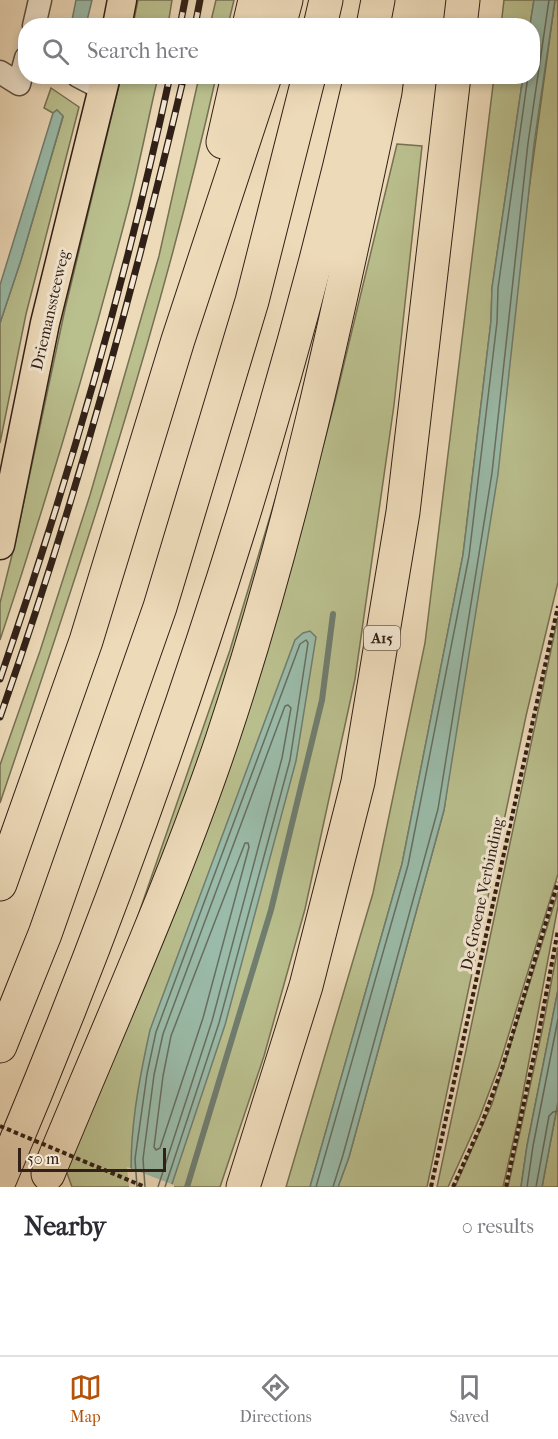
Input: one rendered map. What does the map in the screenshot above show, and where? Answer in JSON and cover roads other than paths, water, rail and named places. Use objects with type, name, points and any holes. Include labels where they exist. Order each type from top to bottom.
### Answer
[{"type":"highway","points":[[251,18],[255,0]]},
{"type":"highway","points":[[281,18],[285,0]]},
{"type":"highway","points":[[322,18],[326,0]]},
{"type":"highway","points":[[375,18],[378,0]]},
{"type":"highway","points":[[394,18],[396,0]]},
{"type":"highway","points":[[461,18],[463,0]]},
{"type":"highway","points":[[178,340],[236,84]]},
{"type":"highway","points":[[0,884],[86,641],[178,340],[262,84]]},
{"type":"highway","points":[[0,1046],[45,934],[160,607],[252,302],[307,84]]},
{"type":"highway","points":[[0,1179],[86,970],[148,806],[180,710],[257,472],[321,240],[359,84]]},
{"type":"highway","points":[[49,1183],[161,904],[221,741],[260,619],[316,406],[386,84]]},
{"type":"highway","name":"A15","points":[[243,1187],[306,986],[358,782],[403,513],[453,84]]},
{"type":"main road","points":[[119,18],[122,0]]},
{"type":"main road","name":"Driemanssteeweg","points":[[0,545],[45,323],[105,84]]},
{"type":"lane","points":[[36,18],[40,0]]},
{"type":"lane","points":[[0,72],[18,83]]},
{"type":"water","points":[[76,0],[92,0],[88,18],[72,18]]},
{"type":"water","points":[[534,0],[555,0],[534,144],[498,474],[444,810],[349,1157],[338,1187],[310,1187],[402,864],[463,555],[491,321],[492,288],[522,84],[540,84],[540,18],[531,18]]},
{"type":"water","points":[[57,110],[63,116],[0,323],[0,285],[53,113]]},
{"type":"water","points":[[310,631],[316,637],[296,761],[225,1025],[171,1187],[132,1187],[133,1128],[138,1088],[150,1030],[295,640],[303,633]]},
{"type":"water","points":[[558,990],[558,1102],[542,1187],[521,1187],[527,1146]]},
{"type":"waterway","points":[[187,1187],[271,910],[322,700],[333,614]]},
{"type":"railway","points":[[182,18],[185,0]]},
{"type":"railway","points":[[197,18],[200,0]]},
{"type":"railway","points":[[0,679],[49,530],[94,380],[115,305],[168,84]]},
{"type":"railway","points":[[0,717],[53,559],[101,399],[182,84]]}]
